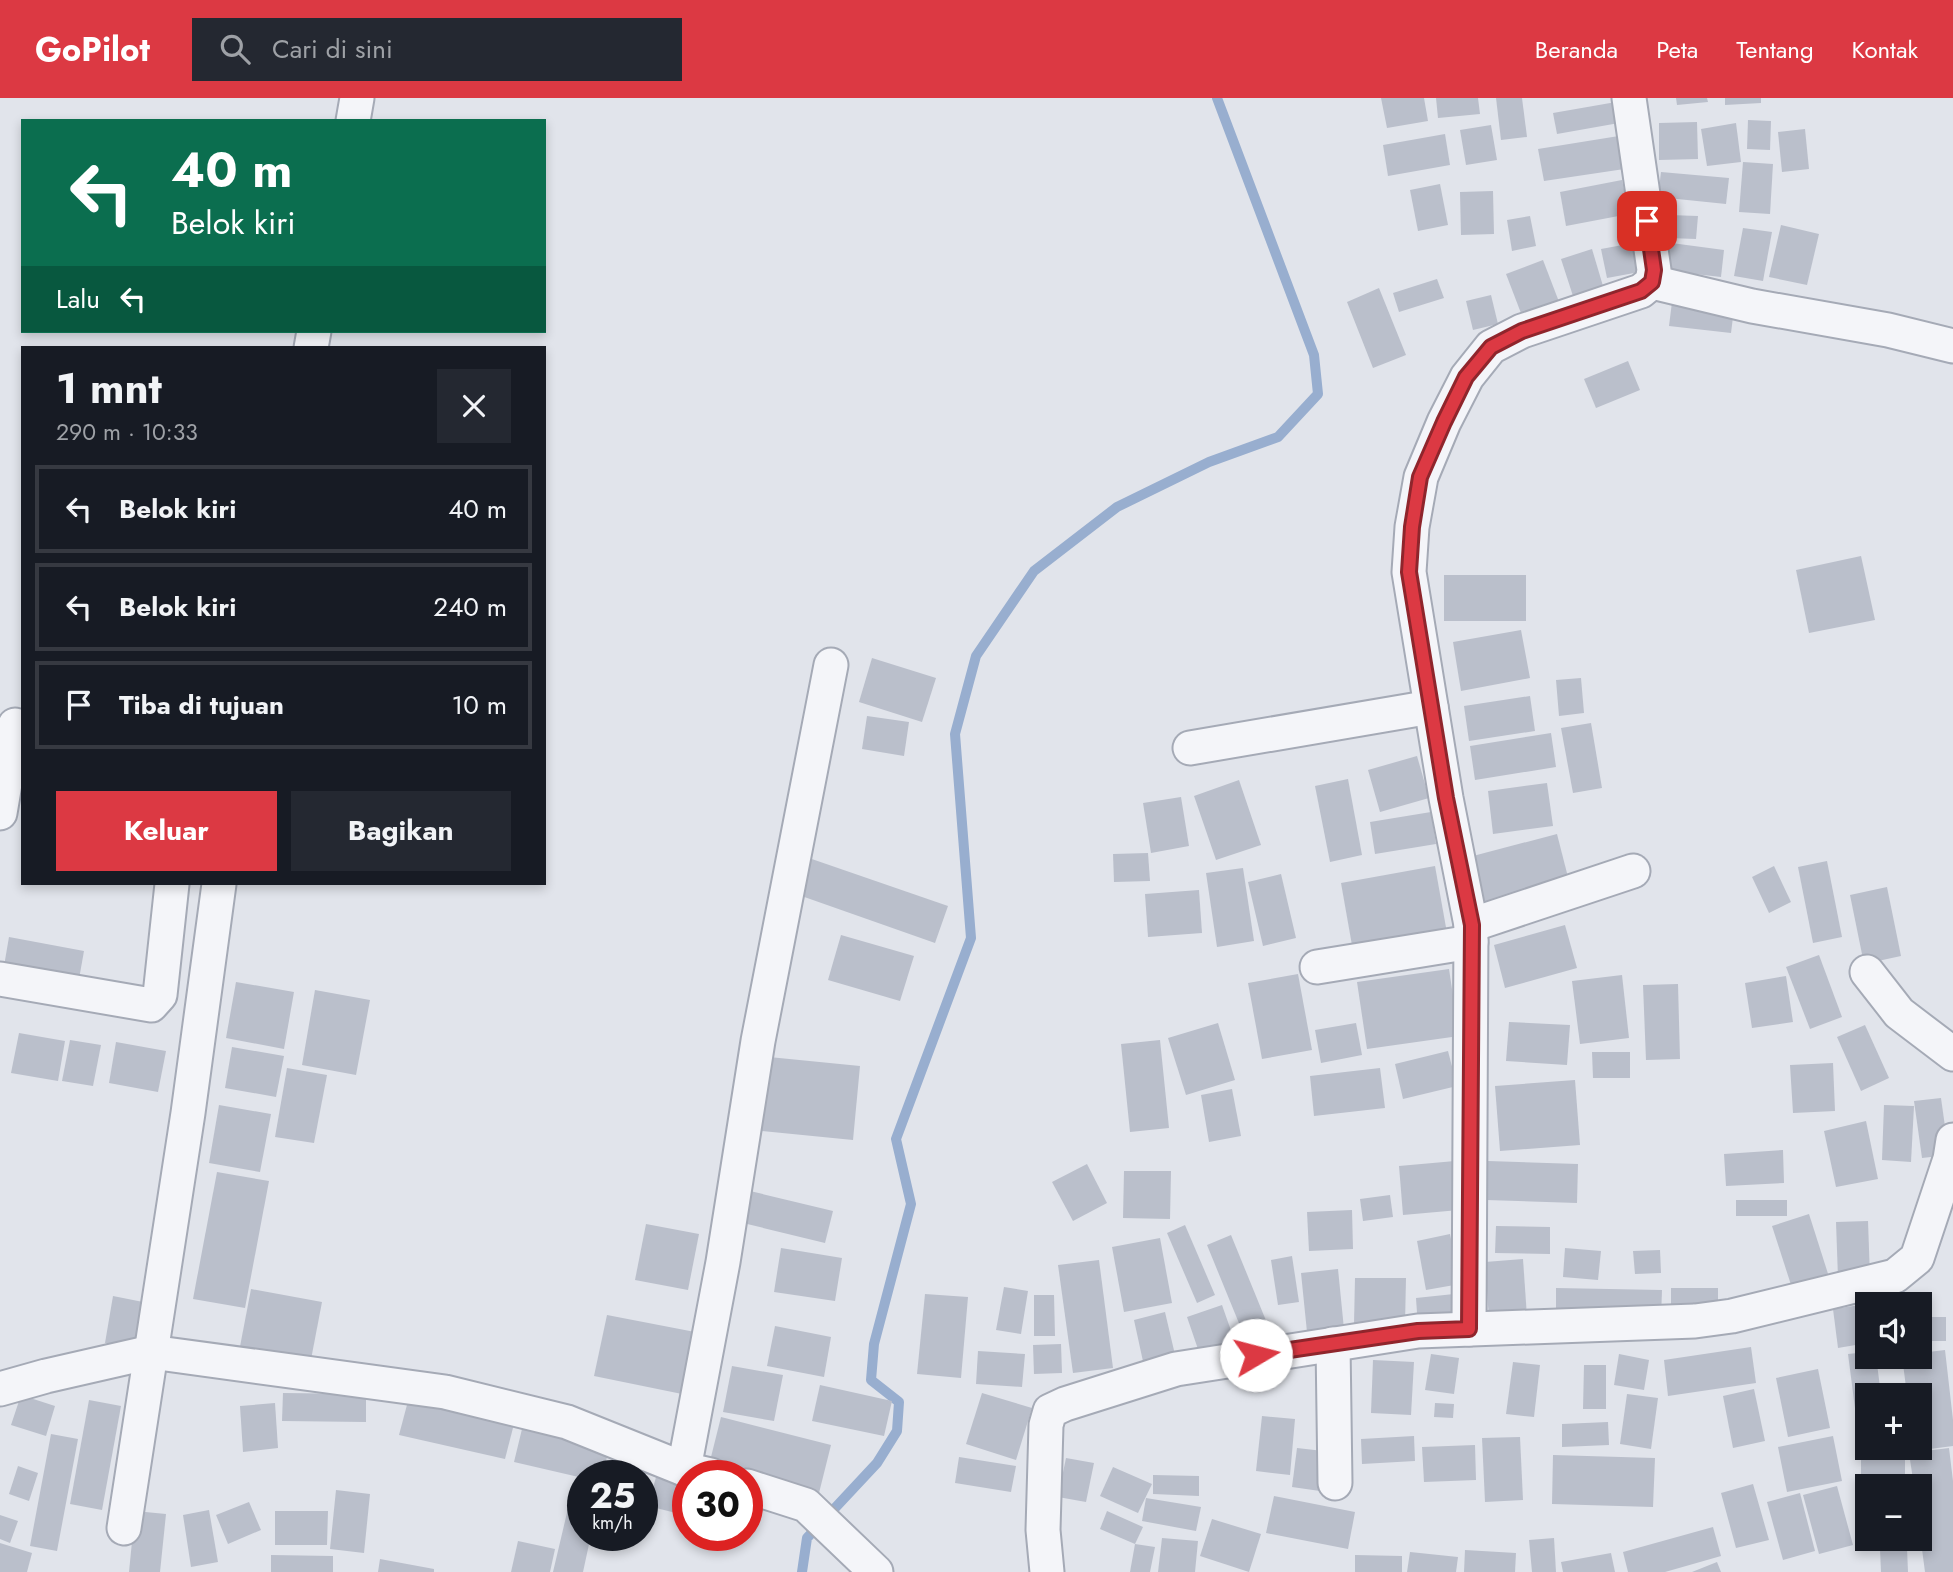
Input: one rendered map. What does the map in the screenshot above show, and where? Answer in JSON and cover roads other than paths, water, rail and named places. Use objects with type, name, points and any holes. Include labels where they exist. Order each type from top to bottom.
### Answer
[{"type":"street","points":[[353,119],[357,98]]},
{"type":"street","points":[[1469,1329],[1471,934],[1409,572],[1412,527],[1420,477],[1466,377],[1491,347],[1522,331],[1641,291],[1652,282],[1654,270],[1629,98]]},
{"type":"street","points":[[1652,282],[1743,304],[1888,330],[1953,346]]},
{"type":"street","points":[[698,1460],[723,1262],[758,1041],[831,666]]},
{"type":"street","points":[[1190,748],[1431,707]]},
{"type":"street","points":[[0,813],[12,725]]},
{"type":"street","points":[[1317,967],[1471,934],[1633,871]]},
{"type":"street","points":[[0,979],[151,1004],[160,995],[172,885]]},
{"type":"street","points":[[124,1528],[219,885]]},
{"type":"street","points":[[1867,972],[1899,1013],[1953,1054]]},
{"type":"street","points":[[1047,1572],[1043,1530],[1046,1425],[1050,1411],[1176,1369],[1418,1331],[1695,1321],[1732,1316],[1895,1276],[1917,1258],[1951,1159],[1953,1140]]},
{"type":"street","points":[[1333,1344],[1335,1483]]},
{"type":"street","points":[[0,1389],[151,1352],[445,1392],[567,1422],[672,1462]]},
{"type":"street","points":[[763,1491],[806,1505],[870,1567]]},
{"type":"waterway","points":[[802,1572],[807,1538],[877,1463],[897,1431],[899,1402],[871,1380],[874,1344],[911,1204],[896,1139],[971,938],[955,734],[976,656],[1034,571],[1117,507],[1209,462],[1278,437],[1318,394],[1314,355],[1217,98]]}]
